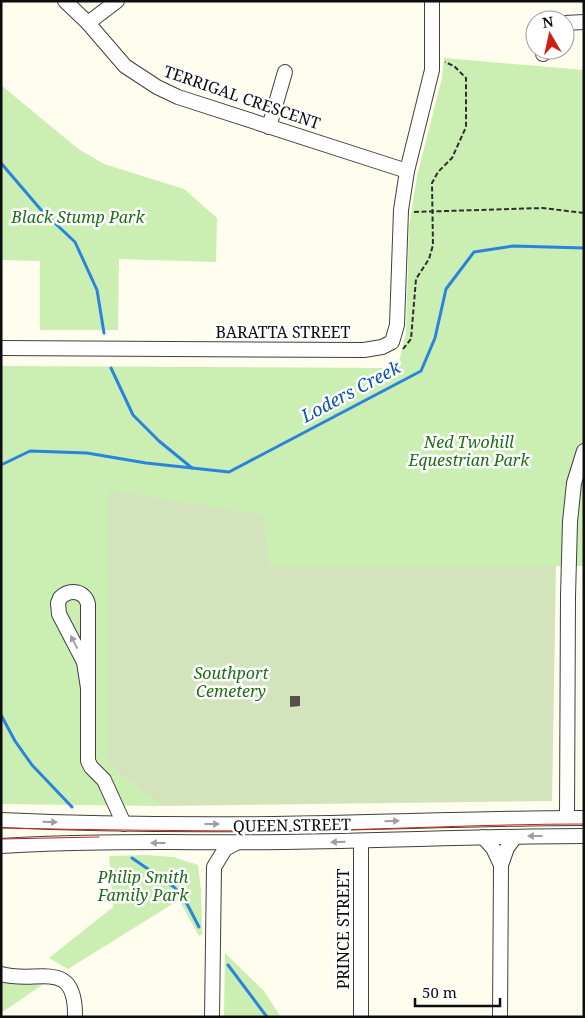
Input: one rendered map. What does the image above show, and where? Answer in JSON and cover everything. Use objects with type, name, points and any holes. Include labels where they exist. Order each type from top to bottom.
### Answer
[{"type":"street","name":"TERRIGAL CRESCENT","points":[[65,1],[88,23],[124,66],[157,87],[178,97],[407,171]]},
{"type":"street","points":[[88,23],[118,1]]},
{"type":"street","name":"BARATTA STREET","points":[[1,348],[364,350],[382,347],[392,342],[397,325],[401,212],[407,171],[432,70],[432,1]]},
{"type":"street","points":[[268,127],[285,72]]},
{"type":"street","points":[[567,818],[570,522],[574,483],[584,452]]},
{"type":"street","points":[[88,688],[84,662],[58,609],[60,598],[70,592],[81,594],[88,602],[88,688],[88,763],[104,780],[124,824]]},
{"type":"street","name":"QUEEN STREET","points":[[1,820],[124,824],[274,824],[584,818]]},
{"type":"street","name":"QUEEN STREET","points":[[1,846],[107,843],[361,842],[483,837],[584,836]]},
{"type":"street","points":[[483,837],[493,848],[501,865]]},
{"type":"street","points":[[500,1017],[501,865],[507,848],[515,837]]},
{"type":"street","name":"PRINCE STREET","points":[[361,842],[361,1017]]},
{"type":"street","points":[[193,843],[202,848],[214,867]]},
{"type":"street","points":[[212,1017],[214,867],[225,849],[236,843]]},
{"type":"street","points":[[1,974],[57,977],[70,986],[75,1006],[75,1017]]},
{"type":"path","points":[[402,351],[411,339],[416,279],[428,259],[433,245],[432,183],[438,172],[452,158],[466,127],[466,78],[454,66],[432,56]]},
{"type":"path","points":[[401,212],[543,208],[584,213]]},
{"type":"green space","name":"Ned Twohill Equestrian Park","points":[[444,58],[584,70],[584,566],[269,566],[108,765],[161,806],[1,804],[1,366],[383,368],[399,361],[406,333],[409,227],[417,176],[442,78]]},
{"type":"green space","name":"Black Stump Park","points":[[1,85],[77,148],[104,164],[184,189],[217,218],[216,262],[119,259],[118,330],[40,330],[40,261],[1,260]]},
{"type":"green space","name":"Southport Cemetery","points":[[108,490],[263,515],[269,566],[556,566],[552,801],[161,806],[108,765]]},
{"type":"green space","name":"Philip Smith Family Park","points":[[146,855],[173,857],[198,865],[201,890],[202,934],[199,936],[179,900],[68,969],[49,958],[113,907],[109,856]]},
{"type":"green space","points":[[225,953],[264,991],[281,1017],[224,1017]]},
{"type":"green space","points":[[1,978],[45,983],[1,1013]]},
{"type":"building","points":[[290,696],[300,696],[300,706],[290,707]]},
{"type":"waterway","name":"Loders Creek","points":[[1,163],[42,211],[75,242],[97,290],[104,333]]},
{"type":"waterway","name":"Loders Creek","points":[[1,465],[30,451],[87,453],[146,463],[229,472],[421,371],[435,338],[446,289],[474,252],[513,246],[584,248]]},
{"type":"waterway","name":"Loders Creek","points":[[111,368],[133,415],[159,441],[192,468]]},
{"type":"waterway","points":[[1,715],[15,741],[32,765],[72,807]]},
{"type":"waterway","points":[[132,858],[174,887],[185,900],[199,927]]},
{"type":"waterway","points":[[228,965],[267,1017]]},
{"type":"tram line","points":[[1,828],[281,831],[584,824]]},
{"type":"tram line","points":[[1,839],[99,837]]}]
